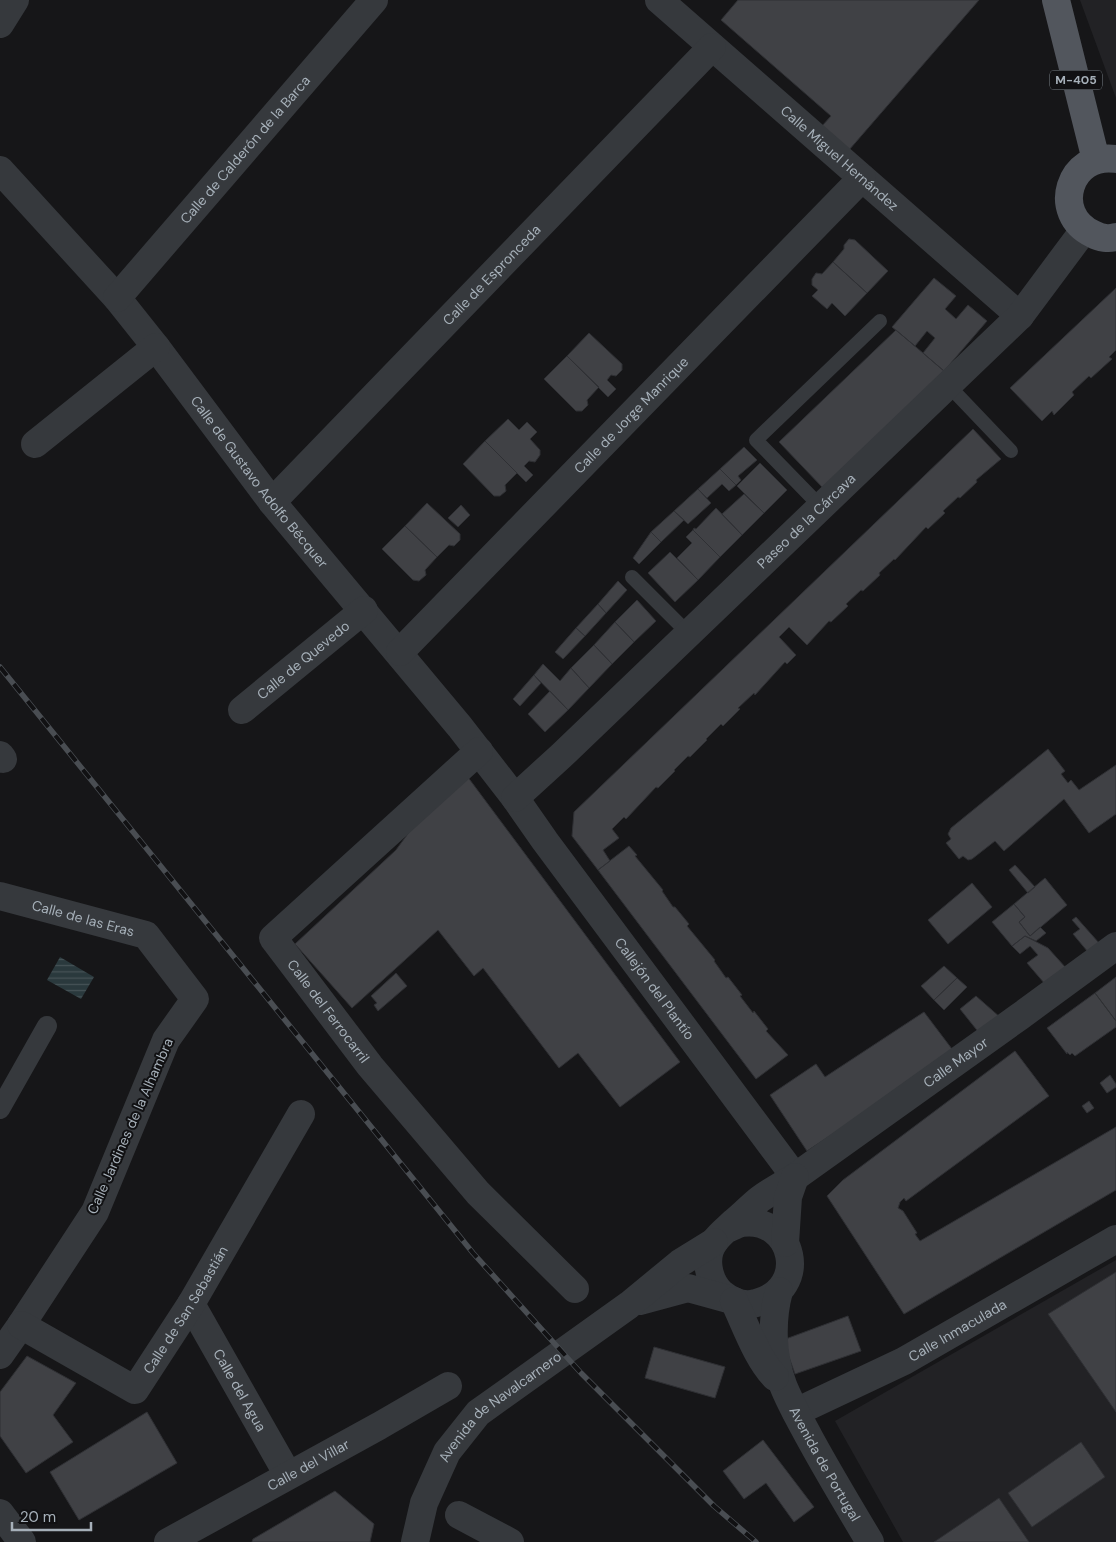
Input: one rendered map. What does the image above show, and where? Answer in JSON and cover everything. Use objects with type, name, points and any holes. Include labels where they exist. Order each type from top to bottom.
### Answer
[{"type":"main road","name":"M-405","points":[[1056,0],[1106,160],[1085,166],[1076,175],[1070,186],[1070,210],[1084,230]]},
{"type":"main road","points":[[1084,230],[1098,237],[1116,237]]},
{"type":"street","points":[[0,24],[15,0]]},
{"type":"street","name":"Calle de Calderón de la Barca","points":[[117,298],[374,0]]},
{"type":"street","name":"Calle Miguel Hernández","points":[[659,0],[1020,316]]},
{"type":"street","name":"Calle de Espronceda","points":[[272,502],[712,47]]},
{"type":"street","name":"Calle de Gustavo Adolfo Bécquer","points":[[0,170],[117,298],[272,502],[400,652],[515,798]]},
{"type":"street","name":"Calle de Jorge Manrique","points":[[400,652],[862,178]]},
{"type":"street","name":"Paseo de la Cárcava","points":[[515,798],[822,508],[1020,316],[1084,230]]},
{"type":"street","points":[[35,444],[156,347]]},
{"type":"street","name":"Calle de Quevedo","points":[[242,710],[364,610]]},
{"type":"street","name":"Calle del Ferrocarril","points":[[479,751],[273,938],[370,1066],[478,1193],[575,1289]]},
{"type":"street","name":"Callejón del Plantío","points":[[515,798],[795,1177]]},
{"type":"street","name":"Calle de las Eras","points":[[0,896],[146,935],[195,999]]},
{"type":"street","name":"Calle Mayor","points":[[628,1304],[680,1263],[721,1235],[760,1199],[795,1177],[1020,1017],[1116,946]]},
{"type":"street","name":"Calle Jardines de la Alhambra","points":[[0,1355],[95,1212],[166,1040],[195,999]]},
{"type":"street","points":[[0,1109],[47,1026]]},
{"type":"street","name":"Calle de San Sebastián","points":[[21,1325],[135,1390],[191,1304],[301,1114]]},
{"type":"street","points":[[785,1243],[788,1197],[795,1177]]},
{"type":"street","points":[[628,1304],[688,1288],[731,1300],[750,1305],[768,1300],[784,1285],[790,1272],[790,1256],[785,1243],[773,1229],[758,1223],[741,1223],[721,1235],[709,1255],[709,1274],[715,1287],[731,1300],[770,1372],[783,1384]]},
{"type":"street","name":"Calle Inmaculada","points":[[796,1412],[904,1360],[1116,1239]]},
{"type":"street","points":[[779,1291],[774,1314],[775,1351],[783,1384]]},
{"type":"street","name":"Calle del Agua","points":[[191,1304],[288,1475]]},
{"type":"street","name":"Avenida de Navalcarnero","points":[[415,1542],[424,1502],[447,1452],[478,1413],[628,1304]]},
{"type":"street","name":"Avenida de Portugal","points":[[783,1384],[823,1464],[870,1542]]},
{"type":"street","name":"Calle del Villar","points":[[168,1542],[448,1386]]},
{"type":"street","points":[[0,1513],[22,1542]]},
{"type":"street","points":[[459,1515],[510,1542]]},
{"type":"lane","points":[[822,508],[756,440],[880,322]]},
{"type":"lane","points":[[949,386],[1011,451]]},
{"type":"lane","points":[[632,577],[689,634]]},
{"type":"shaded area","points":[[1080,0],[1116,0],[1116,98]]},
{"type":"shaded area","points":[[60,957],[94,977],[81,999],[47,980]]},
{"type":"shaded area","points":[[1116,1260],[1116,1542],[903,1542],[835,1421]]},
{"type":"building","points":[[738,0],[979,0],[849,150],[822,126],[831,116],[721,20]]},
{"type":"building","points":[[849,239],[855,240],[888,271],[867,293],[833,262],[844,249],[844,245]]},
{"type":"building","points":[[833,262],[867,293],[845,316],[832,303],[827,309],[812,296],[818,290],[812,285],[812,279],[816,273],[822,274]]},
{"type":"building","points":[[934,278],[956,296],[945,309],[956,319],[968,305],[987,321],[944,371],[923,353],[935,338],[927,331],[915,346],[892,327]]},
{"type":"building","points":[[1116,288],[1116,350],[1109,357],[1112,359],[1091,378],[1089,376],[1072,392],[1074,395],[1054,415],[1052,411],[1042,421],[1010,388]]},
{"type":"building","points":[[896,330],[944,371],[823,488],[779,442]]},
{"type":"building","points":[[589,333],[622,364],[622,370],[616,376],[611,375],[607,380],[616,389],[608,397],[567,356]]},
{"type":"building","points":[[567,356],[599,387],[587,400],[588,405],[582,411],[576,411],[544,379]]},
{"type":"building","points":[[508,419],[519,430],[527,422],[537,432],[530,439],[540,450],[540,455],[535,462],[529,461],[524,466],[533,475],[526,482],[485,441]]},
{"type":"building","points":[[973,429],[1001,459],[976,480],[977,482],[960,498],[958,497],[943,511],[945,513],[928,529],[926,527],[895,560],[879,573],[880,575],[846,604],[848,606],[831,622],[829,621],[807,645],[789,627],[779,637],[796,655],[787,664],[785,662],[755,695],[754,693],[738,708],[740,709],[723,726],[721,724],[626,819],[624,817],[612,829],[619,838],[603,850],[610,861],[598,870],[572,836],[574,812]]},
{"type":"building","points":[[485,441],[517,473],[505,485],[506,491],[500,496],[494,496],[463,464]]},
{"type":"building","points":[[744,447],[757,460],[738,476],[741,480],[736,485],[720,469]]},
{"type":"building","points":[[760,463],[787,490],[764,513],[737,486]]},
{"type":"building","points":[[720,469],[736,485],[729,491],[722,484],[707,498],[698,489]]},
{"type":"building","points":[[698,489],[711,503],[688,524],[674,511]]},
{"type":"building","points":[[744,494],[764,513],[742,535],[722,514]]},
{"type":"building","points":[[427,503],[460,534],[460,540],[454,546],[449,545],[437,557],[405,526]]},
{"type":"building","points":[[461,505],[470,515],[458,527],[448,518]]},
{"type":"building","points":[[716,508],[742,535],[720,557],[693,530]]},
{"type":"building","points":[[674,511],[684,520],[661,542],[651,532]]},
{"type":"building","points":[[405,526],[437,557],[425,570],[426,575],[419,581],[413,580],[382,549]]},
{"type":"building","points":[[693,530],[720,557],[698,580],[677,558],[692,543],[686,537]]},
{"type":"building","points":[[651,532],[661,542],[639,564],[633,558]]},
{"type":"building","points":[[670,552],[698,580],[675,602],[648,573]]},
{"type":"building","points":[[618,581],[627,590],[606,613],[598,604]]},
{"type":"building","points":[[637,600],[656,621],[634,642],[615,622]]},
{"type":"building","points":[[598,604],[606,613],[585,636],[576,628]]},
{"type":"building","points":[[615,622],[634,642],[612,664],[594,645]]},
{"type":"building","points":[[576,628],[585,636],[563,659],[555,652]]},
{"type":"building","points":[[594,645],[612,664],[589,688],[571,668]]},
{"type":"building","points":[[543,664],[560,681],[571,668],[589,688],[568,710],[534,675]]},
{"type":"building","points":[[534,675],[541,683],[520,706],[513,699]]},
{"type":"building","points":[[550,691],[568,710],[545,732],[528,714]]},
{"type":"building","points":[[1048,749],[1065,771],[1061,774],[1068,783],[1071,780],[1079,790],[1116,765],[1116,814],[1089,833],[1064,799],[1004,851],[995,841],[972,859],[968,860],[963,856],[959,859],[946,843],[951,839],[948,834],[951,828]]},
{"type":"building","points":[[467,776],[680,1062],[620,1107],[578,1053],[559,1068],[483,968],[474,976],[438,930],[352,1008],[295,944],[396,850],[415,824]]},
{"type":"building","points":[[629,846],[663,890],[673,907],[689,924],[687,926],[715,960],[726,978],[728,977],[753,1013],[754,1011],[768,1029],[766,1031],[788,1055],[756,1079],[598,870]]},
{"type":"building","points":[[1015,865],[1035,887],[1028,893],[1009,870]]},
{"type":"building","points":[[1045,878],[1067,905],[1030,936],[1019,922],[1025,917],[1014,904]]},
{"type":"building","points":[[972,883],[992,907],[948,944],[928,920]]},
{"type":"building","points":[[1014,904],[1025,917],[1019,922],[1030,936],[1040,927],[1046,933],[1036,941],[1025,936],[1012,946],[992,922]]},
{"type":"building","points":[[1076,917],[1099,943],[1088,952],[1073,934],[1080,929],[1072,920]]},
{"type":"building","points":[[1025,936],[1048,948],[1066,968],[1045,984],[1027,963],[1038,955],[1030,946],[1020,954],[1012,946]]},
{"type":"building","points":[[944,966],[957,978],[934,1000],[921,986]]},
{"type":"building","points":[[396,973],[407,986],[378,1011],[374,1005],[377,1003],[371,996]]},
{"type":"building","points":[[1116,977],[1116,1021],[1095,993]]},
{"type":"building","points":[[957,978],[967,987],[944,1010],[934,1000]]},
{"type":"building","points":[[1095,993],[1116,1021],[1116,1027],[1075,1056],[1072,1053],[1070,1055],[1067,1052],[1067,1054],[1047,1028]]},
{"type":"building","points":[[976,996],[1001,1018],[980,1034],[960,1009]]},
{"type":"building","points":[[924,1012],[955,1053],[807,1151],[770,1095],[816,1064],[825,1077]]},
{"type":"building","points":[[1015,1051],[1049,1096],[906,1201],[904,1198],[900,1202],[898,1208],[903,1211],[917,1233],[915,1234],[917,1237],[920,1241],[1116,1127],[1116,1190],[904,1314],[827,1196],[843,1180]]},
{"type":"building","points":[[1110,1075],[1116,1087],[1107,1093],[1100,1083]]},
{"type":"building","points":[[1089,1101],[1094,1108],[1087,1113],[1082,1106]]},
{"type":"building","points":[[1116,1272],[1116,1412],[1048,1314]]},
{"type":"building","points":[[848,1316],[861,1351],[795,1374],[783,1340]]},
{"type":"building","points":[[654,1347],[725,1367],[715,1398],[645,1378]]},
{"type":"building","points":[[27,1356],[76,1383],[53,1415],[73,1442],[26,1473],[0,1436],[0,1392]]},
{"type":"building","points":[[147,1412],[177,1463],[79,1520],[50,1472]]},
{"type":"building","points":[[763,1440],[814,1507],[794,1522],[766,1483],[744,1499],[723,1471]]},
{"type":"building","points":[[1081,1442],[1105,1477],[1032,1527],[1008,1493]]},
{"type":"building","points":[[335,1491],[374,1524],[370,1542],[252,1542],[253,1539]]},
{"type":"building","points":[[999,1498],[1029,1542],[934,1542]]},
{"type":"railway","points":[[0,667],[473,1253],[581,1373],[714,1506],[756,1542]]}]
